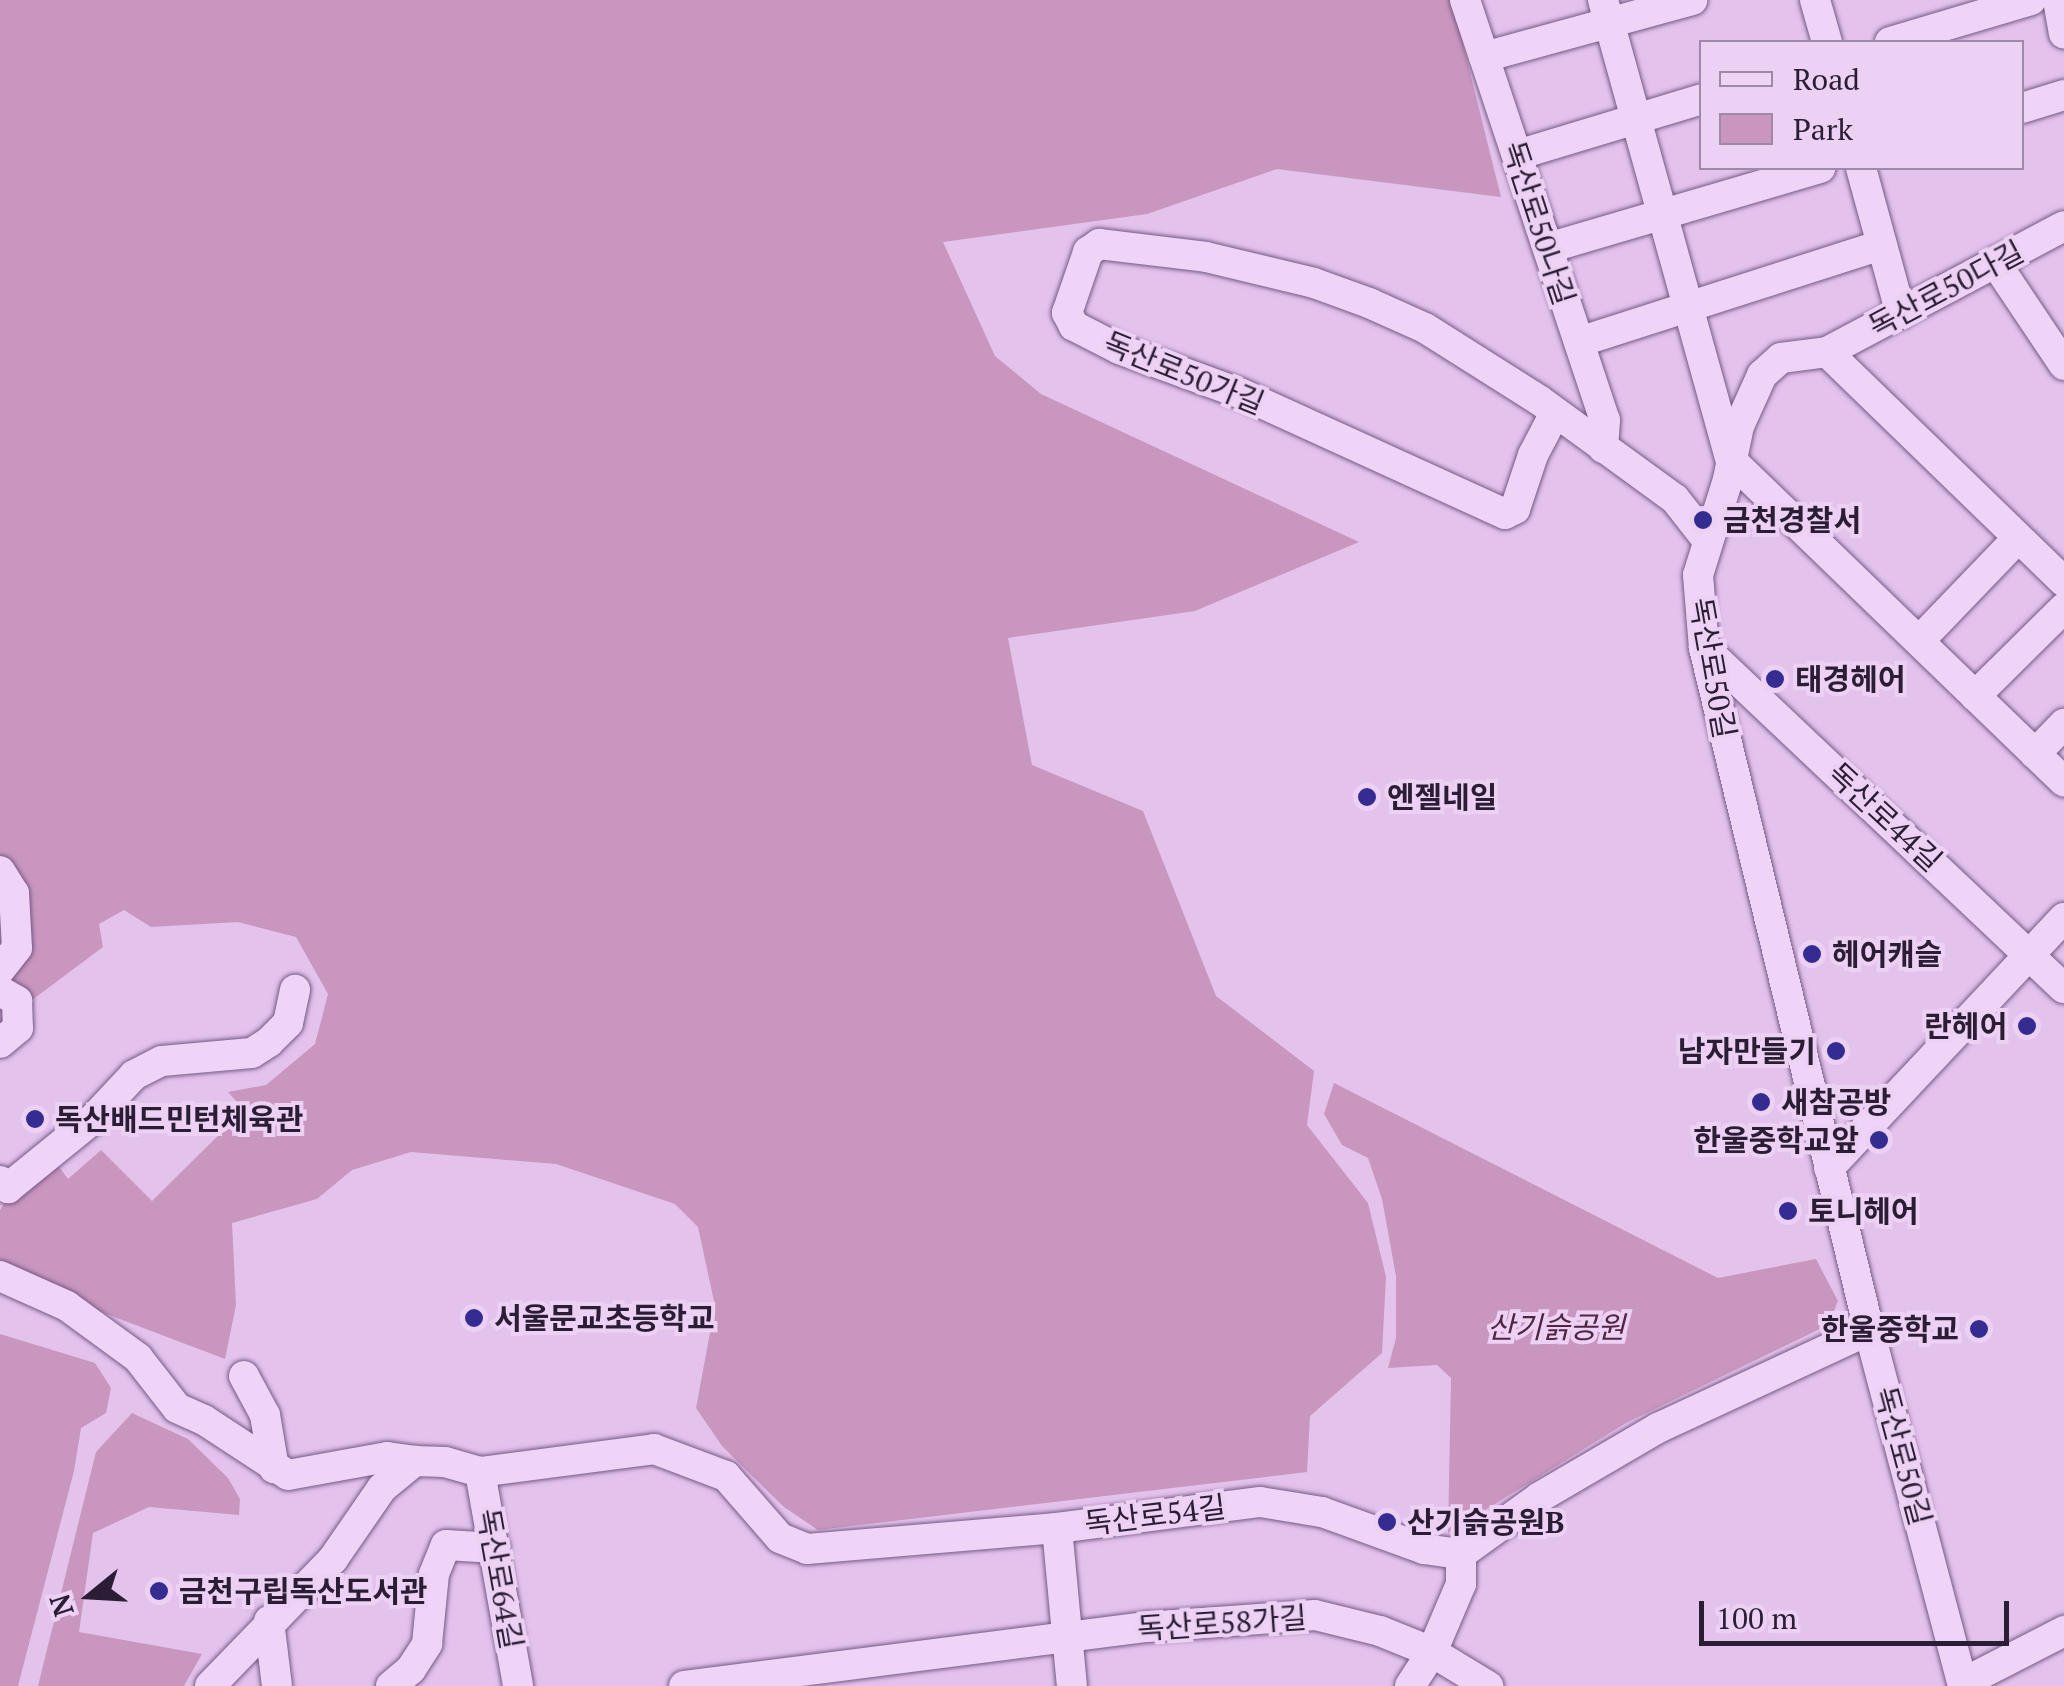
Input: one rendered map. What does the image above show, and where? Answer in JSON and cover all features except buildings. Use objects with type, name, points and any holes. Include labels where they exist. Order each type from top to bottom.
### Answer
[{"type":"street","name":"독산로50나길","points":[[1465,0],[1605,420],[1603,448]]},
{"type":"street","points":[[1484,58],[1606,11],[1692,0]]},
{"type":"street","points":[[1815,0],[1825,40]]},
{"type":"street","points":[[1897,40],[2031,0]]},
{"type":"street","points":[[2058,0],[2064,33]]},
{"type":"street","points":[[1606,11],[1731,460],[2064,782]]},
{"type":"street","points":[[2024,107],[2064,96]]},
{"type":"street","points":[[1516,155],[1699,101]]},
{"type":"street","points":[[1548,248],[1813,170]]},
{"type":"street","points":[[1862,170],[1901,314]]},
{"type":"street","name":"독산로50다길","points":[[1731,460],[1739,426],[1762,375],[1781,358],[1828,352],[2064,226]]},
{"type":"street","name":"독산로50가길","points":[[1556,413],[1533,455],[1515,509],[1504,514],[1242,394],[1119,349],[1074,326],[1067,312],[1088,252],[1099,244],[1206,257],[1314,283],[1411,321],[1476,358],[1556,413],[1675,498],[1708,541]]},
{"type":"street","points":[[1579,342],[1882,245]]},
{"type":"street","points":[[1995,262],[2064,365]]},
{"type":"street","name":"독산로50다길","points":[[1828,352],[2064,582]]},
{"type":"street","name":"독산로50길","points":[[1731,460],[1698,575],[1704,648],[1829,1168],[1963,1685]]},
{"type":"street","points":[[1919,641],[2018,538]]},
{"type":"street","points":[[1975,696],[2064,608]]},
{"type":"street","name":"독산로44길","points":[[1704,648],[2064,988]]},
{"type":"street","points":[[2035,754],[2064,724]]},
{"type":"street","points":[[0,871],[14,892],[17,948],[0,970]]},
{"type":"street","points":[[1829,1168],[2064,918]]},
{"type":"street","points":[[0,1182],[8,1188],[94,1119],[134,1075],[162,1060],[252,1053],[269,1042],[288,1023],[295,990]]},
{"type":"street","points":[[0,991],[17,1001],[18,1028],[0,1043]]},
{"type":"street","points":[[0,1276],[67,1306],[138,1358],[177,1408],[204,1420],[274,1468]]},
{"type":"street","points":[[1410,1686],[1432,1652],[1461,1584],[1461,1554],[1553,1489],[1658,1428],[1870,1330]]},
{"type":"street","points":[[244,1376],[265,1416],[274,1468]]},
{"type":"street","name":"독산로54길","points":[[274,1468],[288,1475],[304,1474],[387,1457],[445,1462],[480,1472],[654,1450],[726,1476],[780,1538],[806,1549],[1057,1528],[1260,1502],[1322,1512],[1424,1550],[1461,1554]]},
{"type":"street","points":[[210,1686],[332,1559],[382,1488],[414,1461]]},
{"type":"street","name":"독산로64길","points":[[480,1472],[518,1686]]},
{"type":"street","points":[[1057,1528],[1072,1686]]},
{"type":"street","points":[[391,1686],[411,1669],[427,1644],[434,1574],[446,1546],[495,1548]]},
{"type":"street","name":"독산로58가길","points":[[684,1686],[777,1680],[1068,1637],[1315,1615],[1380,1630],[1432,1652],[1488,1686]]},
{"type":"street","points":[[270,1621],[277,1686]]},
{"type":"street","points":[[1963,1685],[2064,1630]]},
{"type":"green space","points":[[0,0],[1452,0],[1501,197],[1277,169],[1147,214],[943,242],[995,356],[1041,394],[1359,542],[1195,611],[1008,638],[1032,765],[1143,811],[1216,996],[1314,1071],[1307,1125],[1368,1203],[1386,1277],[1382,1353],[1310,1416],[1307,1472],[818,1530],[784,1507],[722,1446],[696,1408],[715,1306],[698,1227],[675,1204],[556,1164],[411,1152],[352,1170],[317,1199],[232,1223],[236,1305],[225,1359],[67,1299],[0,1266],[0,1210],[7,1199],[57,1164],[68,1179],[101,1150],[152,1201],[244,1110],[228,1092],[266,1085],[315,1044],[328,994],[296,937],[238,922],[151,927],[124,910],[99,924],[103,947],[0,1024]]},
{"type":"green space","name":"산기슭공원","points":[[1334,1083],[1718,1278],[1816,1259],[1838,1301],[1828,1325],[1626,1423],[1448,1533],[1451,1378],[1437,1365],[1388,1368],[1396,1338],[1396,1276],[1382,1199],[1368,1158],[1342,1145],[1324,1114]]},
{"type":"green space","points":[[0,1334],[95,1363],[111,1388],[106,1413],[81,1428],[74,1471],[18,1686],[0,1686]]},
{"type":"green space","points":[[132,1413],[188,1439],[228,1478],[240,1499],[239,1515],[149,1507],[93,1533],[79,1632],[202,1654],[184,1686],[38,1686],[96,1452]]},
{"type":"place","name":"금천경찰서","points":[[1703,520]]},
{"type":"place","name":"태경헤어","points":[[1775,679]]},
{"type":"place","name":"엔젤네일","points":[[1367,797]]},
{"type":"place","name":"헤어캐슬","points":[[1812,954]]},
{"type":"place","name":"란헤어","points":[[2027,1026]]},
{"type":"place","name":"남자만들기","points":[[1836,1051]]},
{"type":"place","name":"새참공방","points":[[1761,1102]]},
{"type":"place","name":"독산배드민턴체육관","points":[[35,1119]]},
{"type":"place","name":"한울중학교앞","points":[[1879,1140]]},
{"type":"place","name":"토니헤어","points":[[1788,1211]]},
{"type":"place","name":"서울문교초등학교","points":[[474,1318]]},
{"type":"place","name":"한울중학교","points":[[1979,1329]]},
{"type":"place","name":"산기슭공원B","points":[[1387,1522]]},
{"type":"place","name":"금천구립독산도서관","points":[[159,1591]]}]
